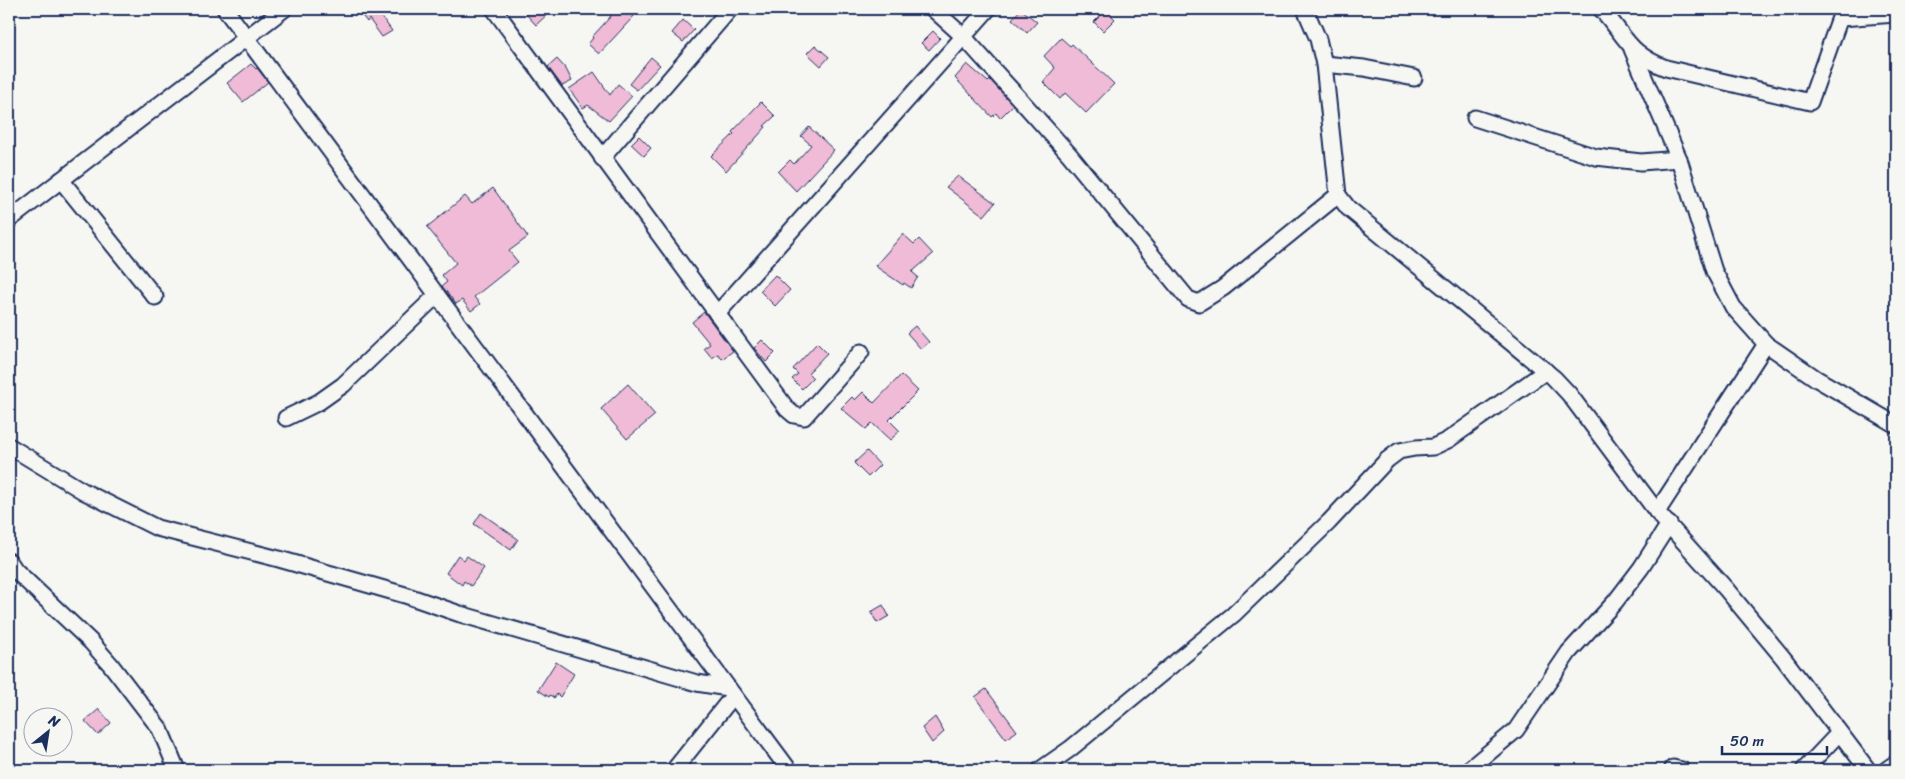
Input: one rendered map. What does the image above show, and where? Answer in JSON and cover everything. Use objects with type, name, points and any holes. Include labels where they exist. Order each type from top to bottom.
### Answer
[{"type":"street","points":[[226,9],[789,770]]},
{"type":"street","points":[[9,220],[284,9]]},
{"type":"street","points":[[494,9],[787,409],[798,416],[804,416],[861,352]]},
{"type":"street","points":[[602,158],[730,9]]},
{"type":"street","points":[[933,9],[963,36],[1069,154],[1188,299],[1199,303],[1223,288],[1338,195]]},
{"type":"street","points":[[717,314],[988,9]]},
{"type":"street","points":[[1305,9],[1318,39],[1324,64],[1338,195],[1348,208],[1546,371],[1570,394],[1657,512],[1726,589],[1784,659],[1868,770]]},
{"type":"street","points":[[1601,9],[1632,50],[1679,159],[1714,271],[1733,307],[1766,344],[1817,379],[1896,425]]},
{"type":"street","points":[[1632,50],[1650,62],[1666,68],[1810,102],[1842,14],[1896,14]]},
{"type":"street","points":[[1324,64],[1364,68],[1414,78]]},
{"type":"street","points":[[1475,118],[1596,157],[1641,162],[1679,159]]},
{"type":"street","points":[[61,180],[155,297]]},
{"type":"street","points":[[286,418],[319,402],[343,385],[437,295]]},
{"type":"street","points":[[1657,512],[1766,344]]},
{"type":"street","points":[[1040,770],[1070,748],[1234,614],[1329,522],[1387,460],[1399,451],[1433,447],[1448,440],[1546,371]]},
{"type":"street","points":[[9,446],[83,491],[157,528],[279,558],[405,595],[460,614],[730,692]]},
{"type":"street","points":[[1468,770],[1516,730],[1569,652],[1624,590],[1641,568],[1669,524]]},
{"type":"street","points":[[9,561],[15,570],[91,642],[111,665],[160,729],[177,770]]},
{"type":"street","points":[[674,770],[730,692]]},
{"type":"street","points":[[1804,770],[1839,733]]},
{"type":"street","points":[[1886,770],[1896,763]]},
{"type":"building","points":[[357,9],[383,9],[378,12],[392,31],[382,37],[369,19],[367,22]]},
{"type":"building","points":[[532,9],[553,9],[536,25],[526,14]]},
{"type":"building","points":[[614,9],[626,9],[634,16],[599,54],[588,44],[611,16],[609,14]]},
{"type":"building","points":[[1021,9],[1037,22],[1027,33],[1012,19]]},
{"type":"building","points":[[1106,10],[1115,19],[1103,31],[1094,22]]},
{"type":"building","points":[[683,20],[694,30],[683,42],[672,33]]},
{"type":"building","points":[[933,31],[940,38],[929,50],[921,43]]},
{"type":"building","points":[[1061,38],[1070,46],[1072,44],[1114,84],[1086,113],[1065,93],[1060,99],[1043,82],[1055,68],[1044,56]]},
{"type":"building","points":[[815,45],[829,57],[821,66],[807,53]]},
{"type":"building","points":[[651,57],[660,65],[637,90],[629,84]]},
{"type":"building","points":[[557,59],[566,69],[572,81],[562,86],[548,67]]},
{"type":"building","points":[[251,64],[257,68],[268,82],[243,102],[227,83]]},
{"type":"building","points":[[967,64],[988,82],[990,80],[1013,105],[1000,118],[996,113],[992,117],[955,78]]},
{"type":"building","points":[[594,72],[610,95],[618,84],[632,96],[609,121],[588,105],[583,108],[569,89]]},
{"type":"building","points":[[761,102],[775,116],[764,126],[766,127],[726,171],[711,156],[734,134],[732,132]]},
{"type":"building","points":[[809,127],[834,150],[796,191],[778,172],[790,160],[794,164],[811,145],[801,136]]},
{"type":"building","points":[[639,136],[651,148],[644,156],[631,144]]},
{"type":"building","points":[[958,176],[995,203],[984,216],[946,187]]},
{"type":"building","points":[[493,188],[528,237],[509,251],[518,262],[474,297],[480,304],[471,311],[462,300],[456,304],[442,286],[447,282],[442,275],[456,263],[427,227],[465,196],[472,204]]},
{"type":"building","points":[[903,234],[914,244],[919,239],[933,254],[912,272],[918,277],[911,288],[904,283],[903,285],[875,266]]},
{"type":"building","points":[[775,275],[790,290],[775,306],[760,291]]},
{"type":"building","points":[[704,312],[733,351],[722,359],[718,354],[712,358],[704,348],[710,344],[692,322]]},
{"type":"building","points":[[915,326],[929,342],[921,349],[907,333]]},
{"type":"building","points":[[762,340],[775,353],[766,362],[754,348]]},
{"type":"building","points":[[817,343],[827,353],[808,373],[813,378],[802,389],[792,379],[798,374],[793,369]]},
{"type":"building","points":[[901,375],[918,391],[889,420],[900,431],[890,440],[872,423],[866,429],[841,408],[852,397],[855,400],[863,392],[874,403]]},
{"type":"building","points":[[628,384],[655,415],[627,439],[601,409]]},
{"type":"building","points":[[867,451],[880,465],[868,477],[854,463]]},
{"type":"building","points":[[481,513],[518,539],[511,550],[474,524]]},
{"type":"building","points":[[458,555],[464,560],[467,556],[484,568],[471,586],[464,581],[462,585],[446,573]]},
{"type":"building","points":[[883,605],[889,616],[877,623],[871,612]]},
{"type":"building","points":[[556,662],[574,674],[560,697],[557,694],[554,698],[538,690]]},
{"type":"building","points":[[986,689],[1017,731],[1006,739],[975,697]]},
{"type":"building","points":[[99,709],[111,723],[98,735],[85,721]]},
{"type":"building","points":[[935,717],[944,732],[932,743],[922,728]]}]
